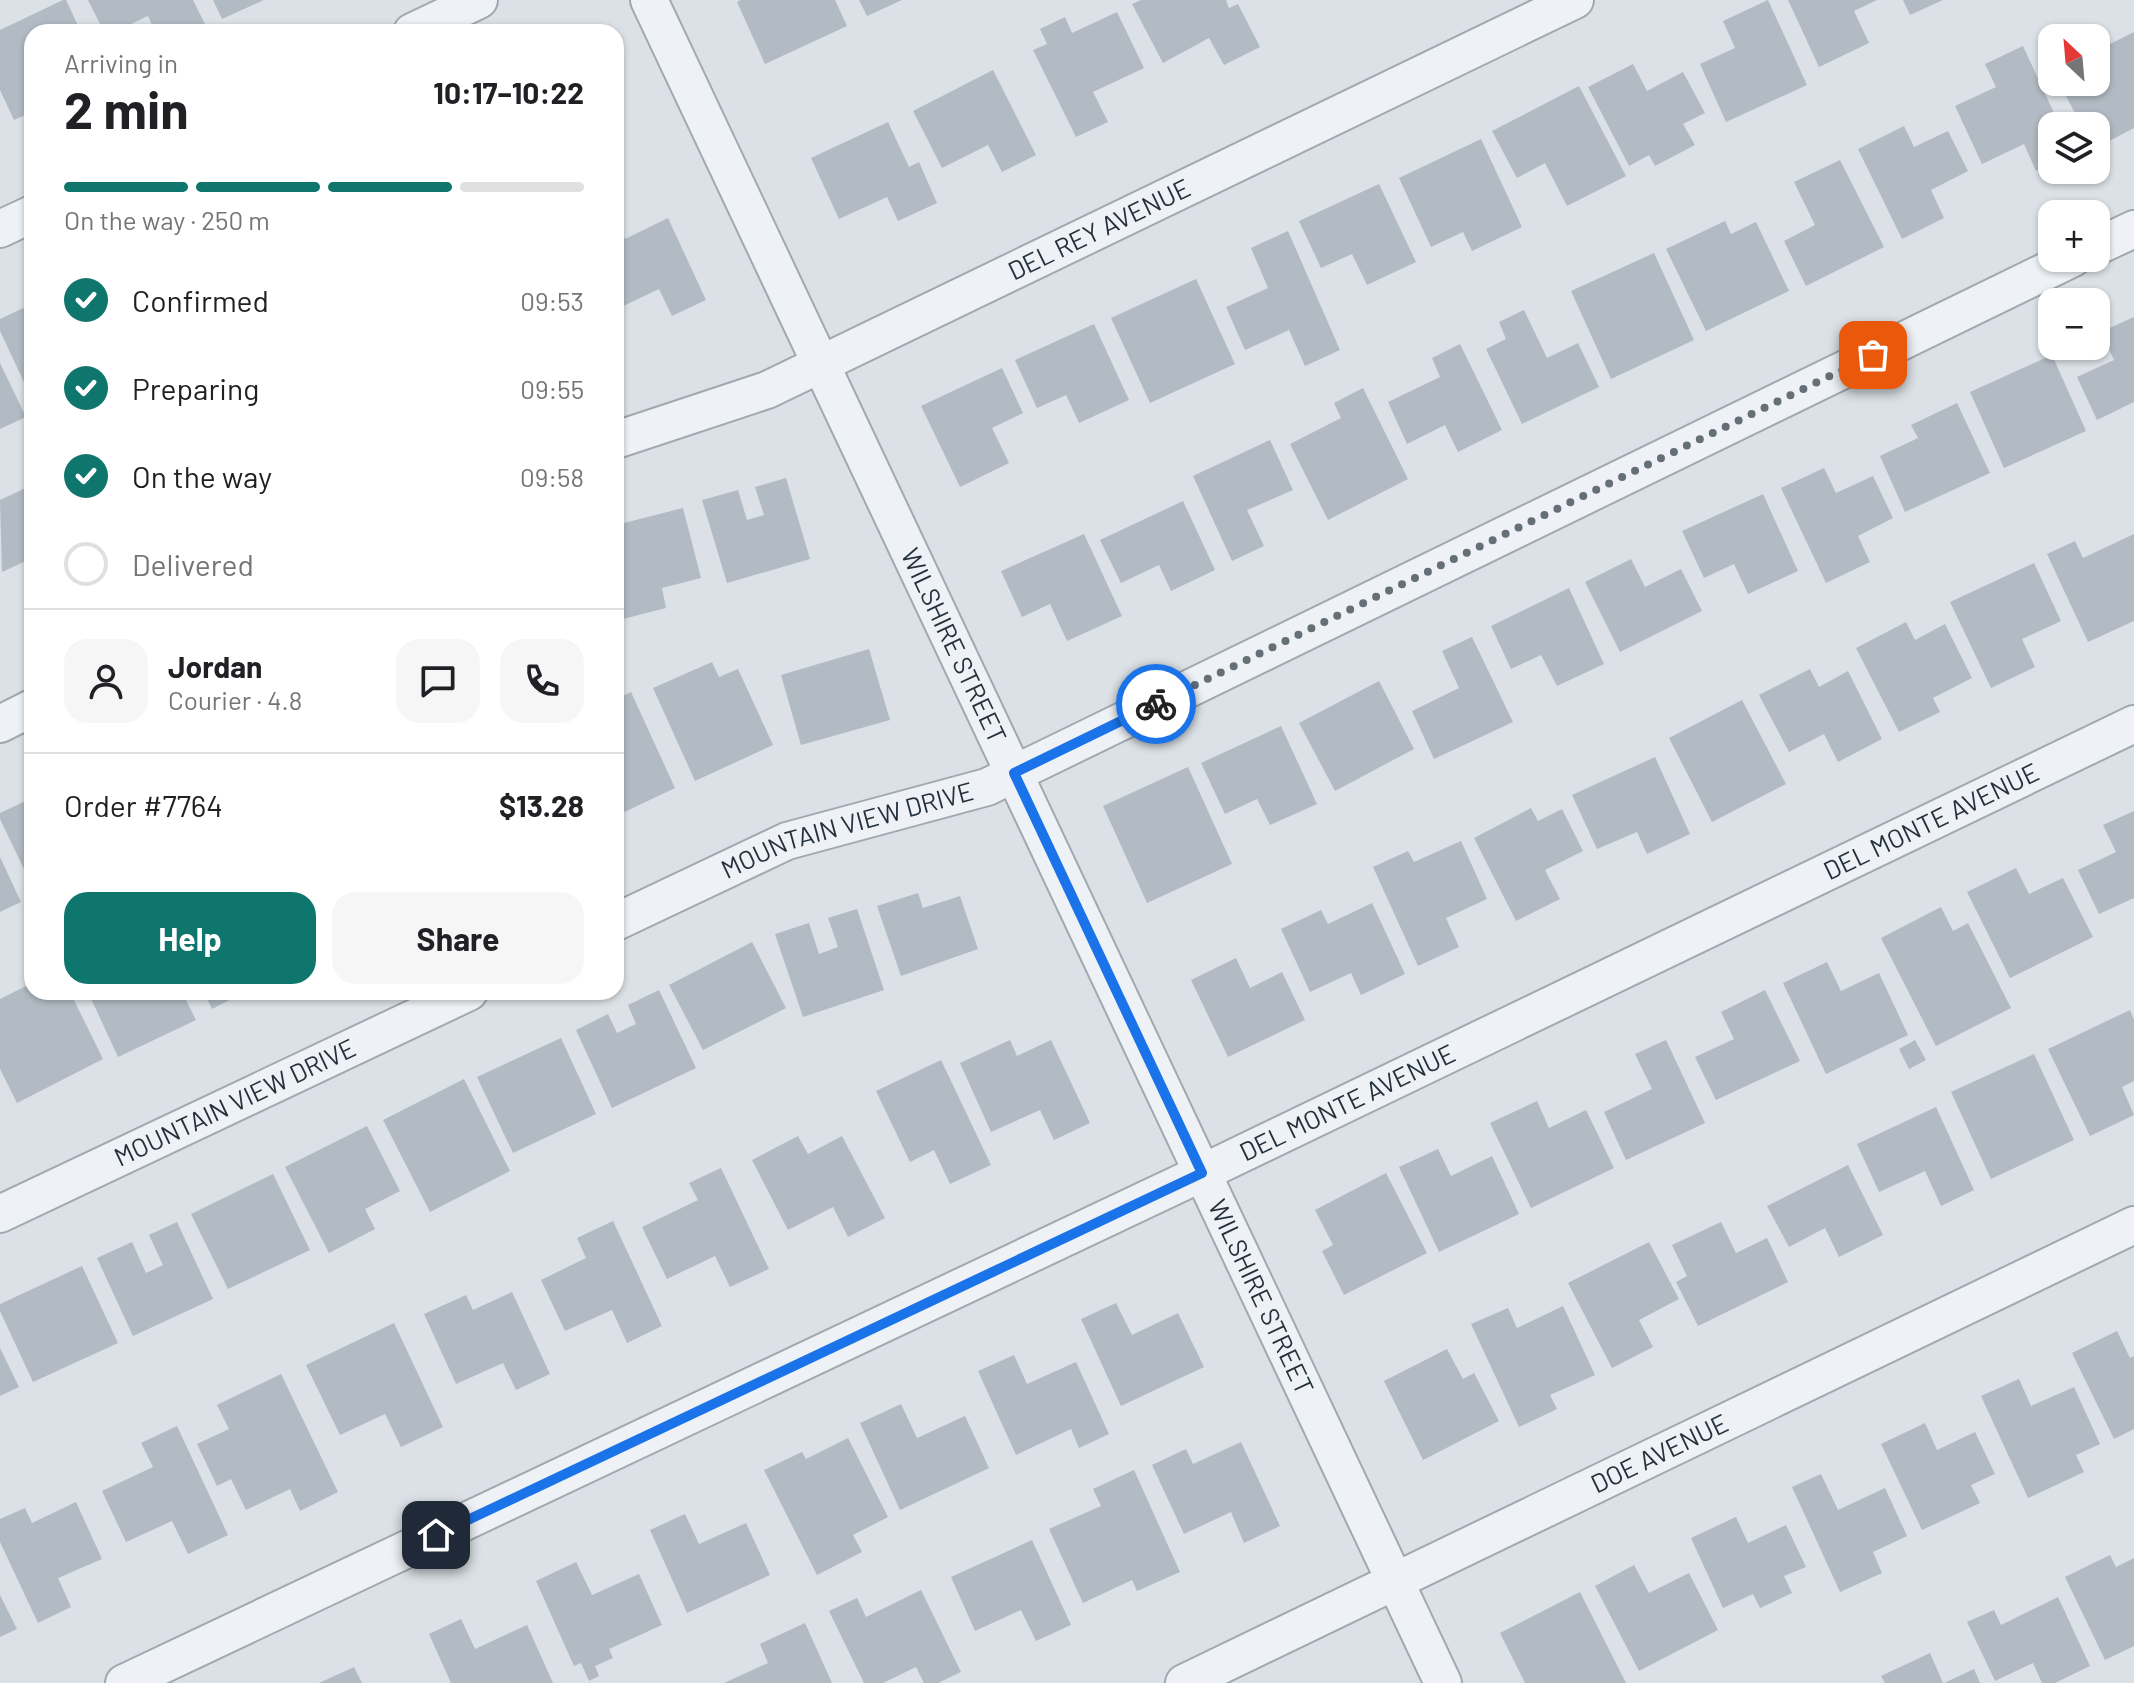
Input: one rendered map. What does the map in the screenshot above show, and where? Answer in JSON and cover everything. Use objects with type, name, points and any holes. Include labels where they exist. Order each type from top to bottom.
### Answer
[{"type":"street","points":[[429,24],[479,0]]},
{"type":"street","name":"WILSHIRE STREET","points":[[649,0],[1443,1683]]},
{"type":"street","name":"DEL REY AVENUE","points":[[624,437],[767,390],[822,365],[1575,0]]},
{"type":"street","points":[[0,229],[24,218]]},
{"type":"street","points":[[2110,240],[2134,229]]},
{"type":"street","name":"MOUNTAIN VIEW DRIVE","points":[[624,918],[787,841],[987,787],[2044,272]]},
{"type":"street","points":[[0,724],[24,712]]},
{"type":"street","name":"DEL MONTE AVENUE","points":[[124,1683],[1202,1173],[2134,724]]},
{"type":"street","name":"MOUNTAIN VIEW DRIVE","points":[[0,1214],[452,1000]]},
{"type":"street","name":"DOE AVENUE","points":[[1184,1683],[2134,1225]]},
{"type":"building","points":[[63,0],[66,0],[77,24],[24,24],[24,116],[14,120],[0,90],[0,30]]},
{"type":"building","points":[[88,0],[193,0],[205,24],[152,24],[148,16],[131,24],[100,24]]},
{"type":"building","points":[[213,0],[264,0],[222,19]]},
{"type":"building","points":[[835,0],[847,26],[765,64],[737,2]]},
{"type":"building","points":[[859,0],[902,0],[867,16]]},
{"type":"building","points":[[1141,0],[1226,0],[1229,8],[1238,4],[1260,47],[1224,65],[1209,38],[1163,63],[1132,4]]},
{"type":"building","points":[[1768,0],[1807,85],[1726,122],[1700,64],[1735,48],[1723,21]]},
{"type":"building","points":[[1788,0],[1877,0],[1854,11],[1869,43],[1819,67]]},
{"type":"building","points":[[1903,0],[1943,0],[1910,15]]},
{"type":"building","points":[[1117,12],[1144,68],[1093,92],[1108,122],[1076,137],[1033,50],[1047,44],[1040,29],[1065,17],[1072,33]]},
{"type":"building","points":[[2134,32],[2134,128],[2110,141],[2110,112],[2075,112],[2066,96],[2110,96],[2110,44]]},
{"type":"building","points":[[2023,46],[2038,78],[2038,96],[2046,96],[2054,112],[2038,112],[2038,170],[2024,144],[1982,164],[1955,106],[1996,87],[1985,64]]},
{"type":"building","points":[[1633,64],[1647,91],[1683,72],[1705,113],[1683,124],[1695,145],[1655,166],[1649,155],[1629,166],[1588,87]]},
{"type":"building","points":[[993,70],[1036,155],[1002,172],[988,145],[942,168],[913,111]]},
{"type":"building","points":[[1579,86],[1626,176],[1567,206],[1545,163],[1517,178],[1492,131]]},
{"type":"building","points":[[888,122],[909,167],[919,162],[937,203],[898,221],[887,197],[839,219],[811,158]]},
{"type":"building","points":[[1904,126],[1914,147],[1948,131],[1968,171],[1931,190],[1944,218],[1902,239],[1858,149]]},
{"type":"building","points":[[1481,139],[1522,227],[1472,251],[1463,232],[1431,247],[1399,178]]},
{"type":"building","points":[[1840,160],[1884,247],[1806,286],[1784,241],[1815,225],[1794,182]]},
{"type":"building","points":[[1379,184],[1416,262],[1367,285],[1352,254],[1321,268],[1299,221]]},
{"type":"building","points":[[668,218],[706,300],[672,316],[659,289],[624,306],[624,237],[625,239]]},
{"type":"building","points":[[1725,221],[1731,234],[1756,222],[1789,291],[1706,331],[1666,249]]},
{"type":"building","points":[[1288,231],[1340,350],[1305,366],[1289,330],[1245,350],[1226,307],[1268,288],[1251,248]]},
{"type":"building","points":[[1654,253],[1694,340],[1611,379],[1571,291]]},
{"type":"building","points":[[1196,279],[1235,364],[1150,403],[1111,318]]},
{"type":"building","points":[[24,308],[24,382],[0,331],[0,319]]},
{"type":"building","points":[[1524,310],[1547,358],[1578,343],[1599,387],[1522,424],[1486,349],[1506,339],[1499,322]]},
{"type":"building","points":[[2134,317],[2134,402],[2097,420],[2077,377],[2114,360],[2110,351],[2110,328]]},
{"type":"building","points":[[1094,324],[1129,400],[1079,423],[1066,395],[1037,408],[1015,360]]},
{"type":"building","points":[[1460,344],[1502,430],[1458,452],[1445,425],[1407,444],[1388,402],[1440,377],[1432,358]]},
{"type":"building","points":[[2041,360],[2054,360],[2086,431],[2004,468],[1970,392]]},
{"type":"building","points":[[0,363],[24,418],[0,429]]},
{"type":"building","points":[[1002,368],[1023,413],[992,428],[1009,463],[960,487],[921,406]]},
{"type":"building","points":[[1363,388],[1408,479],[1328,520],[1290,444],[1341,418],[1334,403]]},
{"type":"building","points":[[1957,403],[1990,473],[1905,512],[1880,456],[1918,438],[1911,425]]},
{"type":"building","points":[[1270,440],[1293,490],[1247,510],[1264,546],[1232,561],[1193,476]]},
{"type":"building","points":[[1824,468],[1836,493],[1873,476],[1893,518],[1858,536],[1870,562],[1826,583],[1781,488]]},
{"type":"building","points":[[786,478],[810,559],[727,583],[702,500],[738,490],[747,520],[764,515],[755,487]]},
{"type":"building","points":[[24,489],[24,562],[2,572],[0,500]]},
{"type":"building","points":[[1763,494],[1798,571],[1748,594],[1734,564],[1704,578],[1682,531]]},
{"type":"building","points":[[1183,501],[1215,570],[1171,591],[1159,565],[1121,583],[1100,540]]},
{"type":"building","points":[[683,508],[701,578],[662,588],[666,608],[624,619],[624,523]]},
{"type":"building","points":[[1084,534],[1122,616],[1067,641],[1050,604],[1022,617],[1001,571]]},
{"type":"building","points":[[2134,534],[2134,621],[2088,642],[2047,554],[2075,541],[2083,558]]},
{"type":"building","points":[[1631,559],[1645,587],[1681,569],[1702,611],[1620,652],[1585,582]]},
{"type":"building","points":[[2034,563],[2061,621],[2022,639],[2035,667],[1991,688],[1950,602]]},
{"type":"building","points":[[1569,588],[1604,664],[1557,686],[1541,655],[1511,669],[1491,626]]},
{"type":"building","points":[[1906,622],[1915,640],[1945,624],[1972,678],[1933,698],[1940,712],[1899,732],[1856,648]]},
{"type":"building","points":[[1472,637],[1513,722],[1434,759],[1412,711],[1459,688],[1442,651]]},
{"type":"building","points":[[869,649],[890,720],[801,745],[781,675]]},
{"type":"building","points":[[712,662],[719,677],[738,669],[773,745],[695,781],[653,688]]},
{"type":"building","points":[[1810,669],[1819,687],[1848,671],[1882,739],[1838,762],[1824,734],[1789,752],[1759,695]]},
{"type":"building","points":[[1379,681],[1414,749],[1335,791],[1299,723]]},
{"type":"building","points":[[631,692],[675,788],[624,812],[624,695]]},
{"type":"building","points":[[1742,700],[1786,784],[1712,822],[1669,738]]},
{"type":"building","points":[[1281,726],[1317,804],[1270,825],[1257,799],[1225,814],[1201,763]]},
{"type":"building","points":[[1655,757],[1690,834],[1647,854],[1637,832],[1597,849],[1572,795]]},
{"type":"building","points":[[1188,767],[1232,864],[1147,903],[1103,806]]},
{"type":"building","points":[[24,802],[24,869],[0,819],[0,813]]},
{"type":"building","points":[[1531,808],[1538,821],[1562,809],[1583,851],[1545,870],[1560,899],[1516,921],[1474,838]]},
{"type":"building","points":[[2134,811],[2134,898],[2099,914],[2078,870],[2116,852],[2103,825]]},
{"type":"building","points":[[1461,841],[1487,899],[1446,918],[1459,947],[1418,966],[1373,867],[1408,851],[1414,862]]},
{"type":"building","points":[[0,857],[21,902],[0,912]]},
{"type":"building","points":[[2016,868],[2029,894],[2063,878],[2093,937],[2010,978],[1967,892]]},
{"type":"building","points":[[918,893],[923,908],[960,896],[978,949],[901,976],[877,906]]},
{"type":"building","points":[[1372,903],[1405,974],[1361,995],[1351,973],[1310,992],[1281,929],[1321,910],[1328,924]]},
{"type":"building","points":[[1941,907],[1953,931],[1968,923],[2011,1008],[1936,1046],[1881,938]]},
{"type":"building","points":[[857,909],[884,990],[803,1017],[775,934],[809,923],[819,954],[838,947],[828,918]]},
{"type":"building","points":[[752,942],[786,1008],[703,1050],[669,985]]},
{"type":"building","points":[[1236,958],[1250,988],[1282,972],[1305,1020],[1228,1057],[1191,980]]},
{"type":"building","points":[[1827,962],[1841,991],[1879,973],[1908,1035],[1826,1074],[1783,983]]},
{"type":"building","points":[[24,987],[24,1000],[74,1000],[103,1059],[17,1103],[0,1069],[0,999]]},
{"type":"building","points":[[659,990],[696,1068],[612,1108],[576,1030],[608,1014],[617,1033],[636,1024],[628,1005]]},
{"type":"building","points":[[1765,990],[1800,1061],[1716,1100],[1695,1057],[1734,1039],[1721,1012]]},
{"type":"building","points":[[92,1000],[186,1000],[196,1020],[118,1057]]},
{"type":"building","points":[[208,1000],[229,1000],[212,1009]]},
{"type":"building","points":[[2130,1010],[2134,1020],[2134,1081],[2122,1087],[2134,1115],[2090,1136],[2048,1049]]},
{"type":"building","points":[[561,1038],[596,1114],[513,1153],[477,1077]]},
{"type":"building","points":[[1010,1040],[1017,1056],[1051,1040],[1090,1123],[1054,1140],[1040,1110],[991,1132],[960,1063]]},
{"type":"building","points":[[1666,1040],[1705,1123],[1626,1160],[1604,1112],[1652,1089],[1635,1054]]},
{"type":"building","points":[[1915,1040],[1926,1060],[1909,1069],[1899,1049]]},
{"type":"building","points":[[2034,1054],[2074,1140],[1991,1179],[1951,1092]]},
{"type":"building","points":[[941,1060],[991,1165],[950,1184],[934,1150],[910,1162],[876,1091]]},
{"type":"building","points":[[464,1079],[510,1171],[430,1212],[383,1120]]},
{"type":"building","points":[[1537,1101],[1549,1128],[1586,1110],[1614,1168],[1531,1208],[1490,1123]]},
{"type":"building","points":[[1936,1107],[1974,1190],[1941,1206],[1925,1171],[1879,1192],[1857,1144]]},
{"type":"building","points":[[367,1126],[400,1191],[365,1209],[375,1229],[329,1253],[285,1167]]},
{"type":"building","points":[[798,1136],[808,1154],[842,1136],[885,1218],[848,1237],[833,1207],[788,1230],[752,1160]]},
{"type":"building","points":[[1438,1149],[1451,1176],[1492,1156],[1519,1214],[1439,1252],[1399,1167]]},
{"type":"building","points":[[1848,1165],[1883,1235],[1839,1257],[1825,1228],[1789,1247],[1767,1206]]},
{"type":"building","points":[[721,1168],[769,1269],[730,1287],[715,1256],[667,1279],[642,1227],[698,1200],[689,1183]]},
{"type":"building","points":[[1386,1173],[1427,1253],[1344,1295],[1322,1251],[1333,1245],[1315,1210]]},
{"type":"building","points":[[273,1174],[310,1250],[228,1289],[191,1214]]},
{"type":"building","points":[[613,1221],[662,1326],[627,1343],[612,1310],[565,1331],[541,1280],[586,1258],[577,1238]]},
{"type":"building","points":[[177,1222],[213,1299],[133,1336],[97,1258],[132,1242],[146,1273],[163,1265],[149,1235]]},
{"type":"building","points":[[1721,1222],[1736,1253],[1767,1238],[1788,1282],[1698,1326],[1676,1282],[1687,1276],[1672,1245]]},
{"type":"building","points":[[1649,1242],[1679,1299],[1639,1320],[1653,1347],[1612,1368],[1568,1283]]},
{"type":"building","points":[[82,1266],[118,1343],[33,1382],[0,1311],[0,1304]]},
{"type":"building","points":[[512,1292],[550,1374],[516,1390],[503,1363],[456,1384],[424,1314],[466,1295],[473,1310]]},
{"type":"building","points":[[1116,1303],[1132,1335],[1178,1313],[1204,1367],[1121,1406],[1081,1319]]},
{"type":"building","points":[[1563,1306],[1595,1375],[1550,1395],[1557,1409],[1519,1427],[1471,1324],[1508,1308],[1517,1328]]},
{"type":"building","points":[[394,1323],[443,1427],[401,1447],[385,1414],[340,1435],[306,1365]]},
{"type":"building","points":[[2117,1331],[2130,1358],[2134,1356],[2134,1429],[2114,1439],[2072,1353]]},
{"type":"building","points":[[0,1348],[19,1387],[0,1396]]},
{"type":"building","points":[[1447,1349],[1463,1379],[1474,1373],[1499,1421],[1423,1460],[1384,1381]]},
{"type":"building","points":[[1014,1355],[1027,1384],[1076,1362],[1109,1434],[1079,1448],[1071,1429],[1016,1455],[978,1371]]},
{"type":"building","points":[[281,1374],[338,1492],[300,1511],[290,1489],[246,1510],[231,1479],[217,1486],[197,1444],[229,1429],[217,1405]]},
{"type":"building","points":[[2019,1379],[2031,1406],[2074,1387],[2100,1444],[2076,1455],[2084,1472],[2028,1498],[1981,1396]]},
{"type":"building","points":[[901,1404],[917,1438],[965,1416],[989,1468],[900,1510],[860,1423]]},
{"type":"building","points":[[1925,1423],[1937,1450],[1975,1432],[1995,1474],[1971,1485],[1980,1503],[1922,1530],[1881,1444]]},
{"type":"building","points":[[177,1426],[228,1535],[188,1554],[172,1521],[126,1542],[102,1491],[153,1467],[141,1443]]},
{"type":"building","points":[[848,1438],[888,1517],[853,1535],[862,1552],[817,1575],[764,1470],[802,1452],[806,1459]]},
{"type":"building","points":[[1241,1442],[1280,1526],[1244,1543],[1231,1512],[1184,1534],[1152,1465],[1186,1449],[1193,1464]]},
{"type":"building","points":[[1134,1470],[1180,1572],[1137,1591],[1132,1580],[1083,1603],[1049,1529],[1101,1506],[1093,1489]]},
{"type":"building","points":[[1821,1474],[1838,1510],[1885,1488],[1907,1536],[1873,1552],[1882,1573],[1840,1592],[1792,1487]]},
{"type":"building","points":[[76,1502],[102,1559],[58,1578],[71,1607],[38,1623],[0,1542],[0,1519],[25,1508],[32,1523]]},
{"type":"building","points":[[685,1514],[699,1544],[746,1523],[770,1575],[687,1613],[650,1530]]},
{"type":"building","points":[[1736,1517],[1748,1543],[1786,1525],[1806,1567],[1784,1576],[1792,1593],[1760,1608],[1753,1594],[1723,1608],[1691,1538]]},
{"type":"building","points":[[1032,1540],[1071,1625],[1036,1641],[1021,1610],[975,1631],[951,1577]]},
{"type":"building","points":[[2110,1555],[2116,1567],[2134,1558],[2134,1646],[2105,1660],[2065,1577]]},
{"type":"building","points":[[576,1562],[592,1595],[639,1574],[662,1625],[609,1649],[613,1658],[595,1666],[599,1676],[589,1681],[581,1663],[574,1666],[536,1581]]},
{"type":"building","points":[[1634,1565],[1649,1593],[1689,1573],[1718,1630],[1639,1671],[1595,1586]]},
{"type":"building","points":[[921,1590],[961,1672],[938,1683],[924,1683],[916,1667],[883,1683],[864,1683],[829,1611],[857,1598],[866,1617]]},
{"type":"building","points":[[1580,1592],[1626,1683],[1525,1683],[1500,1633]]},
{"type":"building","points":[[0,1595],[17,1629],[0,1637]]},
{"type":"building","points":[[2058,1597],[2090,1666],[2055,1683],[2042,1683],[2033,1663],[1995,1681],[1967,1622],[1994,1610],[2001,1625]]},
{"type":"building","points":[[461,1619],[475,1649],[527,1625],[553,1683],[451,1683],[429,1634]]},
{"type":"building","points":[[805,1623],[832,1683],[724,1683],[768,1663],[760,1644]]},
{"type":"building","points":[[1930,1653],[1943,1683],[1885,1683],[1881,1676]]},
{"type":"building","points":[[354,1667],[362,1683],[319,1683]]},
{"type":"building","points":[[1974,1669],[1980,1683],[1944,1683]]},
{"type":"way so far","points":[[1156,704],[1873,355]]},
{"type":"route","points":[[436,1535],[1202,1173],[1014,773],[1156,704]]}]
